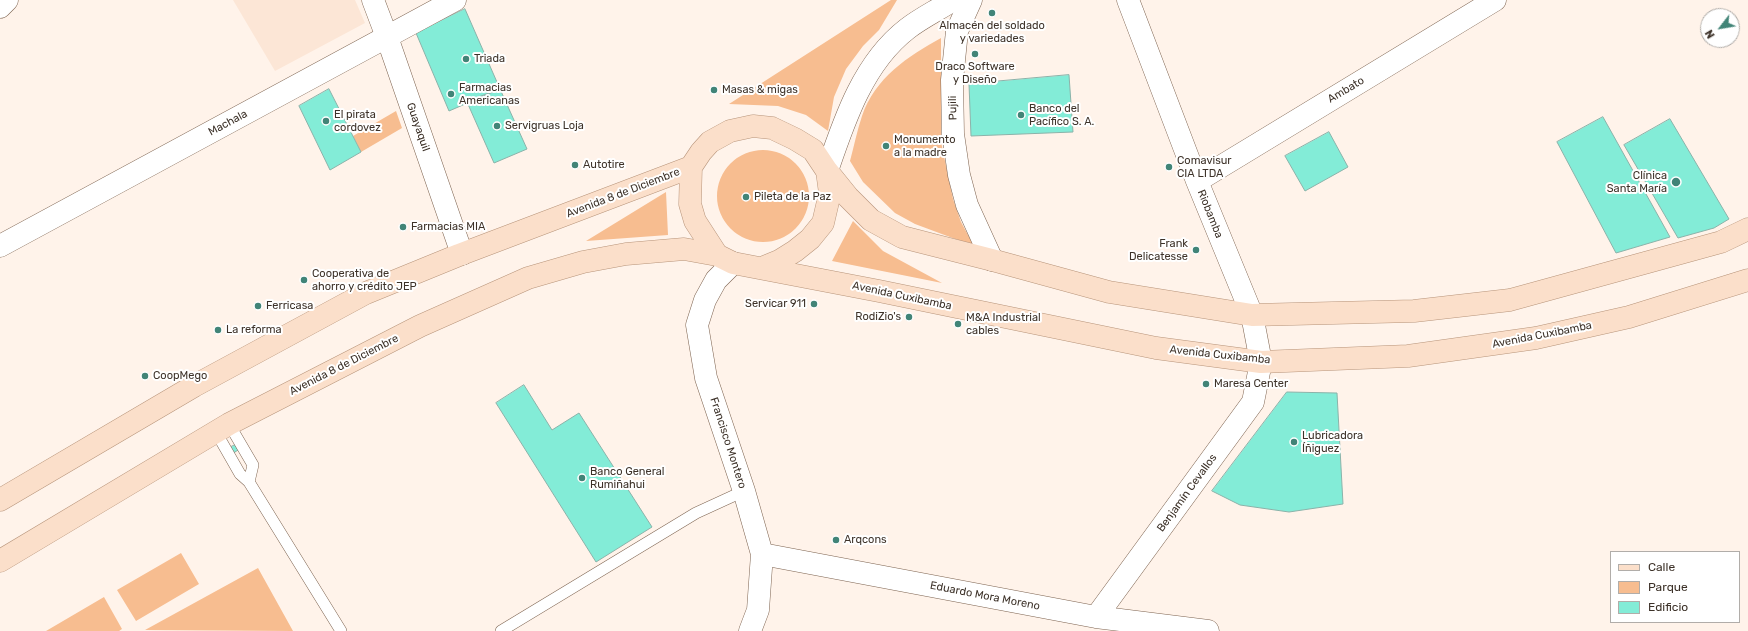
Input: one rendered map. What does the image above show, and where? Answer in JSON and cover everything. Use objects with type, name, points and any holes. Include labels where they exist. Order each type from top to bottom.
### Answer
[{"type":"main road","points":[[827,171],[830,193],[823,223],[810,239],[794,251],[779,261],[762,268],[726,259],[695,221],[690,204],[691,167],[710,142],[730,131],[753,126],[772,128],[796,139],[812,150],[848,197],[871,220],[902,237],[1109,292],[1252,315],[1414,311],[1510,300],[1721,242],[1748,229]]},
{"type":"main road","name":"Avenida 8 de Diciembre","points":[[0,500],[194,386],[366,293],[462,254],[691,167]]},
{"type":"main road","name":"Avenida 8 de Diciembre","points":[[0,561],[223,428],[420,326],[528,278],[583,262],[626,254],[684,249],[726,259]]},
{"type":"main road","name":"Avenida Cuxibamba","points":[[762,268],[1156,348],[1261,362],[1408,356],[1536,338],[1629,317],[1748,280]]},
{"type":"street","points":[[0,7],[7,0]]},
{"type":"street","name":"Guayaquil","points":[[373,0],[387,36],[462,254]]},
{"type":"street","name":"Machala","points":[[0,245],[455,0]]},
{"type":"street","points":[[827,171],[843,127],[858,93],[878,58],[906,30],[953,0]]},
{"type":"street","name":"Pujili","points":[[971,0],[957,31],[952,80],[953,134],[959,174],[967,205],[992,260]]},
{"type":"street","name":"Riobamba","points":[[1128,0],[1197,181],[1252,315],[1261,362]]},
{"type":"street","name":"Ambato","points":[[1197,181],[1495,0]]},
{"type":"street","name":"Francisco Montero","points":[[726,259],[705,300],[697,325],[706,378],[744,491],[762,554],[758,610],[750,631]]},
{"type":"street","name":"Benjamín Cevallos","points":[[1096,617],[1253,402],[1261,362]]},
{"type":"street","name":"Eduardo Mora Moreno","points":[[762,554],[1096,617],[1208,631]]},
{"type":"lane","points":[[223,428],[253,465],[249,482]]},
{"type":"lane","points":[[223,428],[240,474],[249,482],[340,631]]},
{"type":"lane","points":[[501,631],[696,513],[744,491]]},
{"type":"shaded area","points":[[233,0],[355,0],[365,23],[275,71]]},
{"type":"green space","points":[[891,0],[897,0],[879,30],[863,46],[846,69],[834,97],[828,131],[806,115],[778,106],[729,104]]},
{"type":"green space","points":[[941,38],[941,142],[953,199],[961,222],[974,246],[915,224],[895,213],[863,182],[850,161],[862,116],[875,90],[884,79],[905,61]]},
{"type":"green space","points":[[396,111],[402,128],[361,152],[353,136]]},
{"type":"green space","points":[[754,150],[772,150],[789,157],[802,170],[809,187],[809,205],[802,222],[789,235],[772,242],[754,242],[737,235],[724,222],[717,205],[717,187],[724,170],[737,157]]},
{"type":"green space","points":[[666,192],[668,235],[586,241]]},
{"type":"green space","points":[[853,221],[883,251],[942,283],[832,261]]},
{"type":"green space","points":[[181,553],[199,584],[136,621],[117,590]]},
{"type":"green space","points":[[258,568],[293,631],[145,630]]},
{"type":"green space","points":[[104,597],[122,629],[119,631],[46,631]]},
{"type":"building","points":[[465,9],[500,89],[449,111],[416,33]]},
{"type":"building","name":"Banco del Pacífico S. A.","points":[[1069,75],[1073,132],[971,136],[969,84]]},
{"type":"building","name":"El pirata cordovez","points":[[329,89],[361,152],[330,170],[299,106]]},
{"type":"building","name":"Servigruas Loja","points":[[500,89],[527,149],[494,163],[467,102]]},
{"type":"building","points":[[1603,117],[1670,237],[1616,253],[1557,142]]},
{"type":"building","name":"Clínica Santa María","points":[[1670,119],[1729,219],[1714,228],[1678,238],[1624,145]]},
{"type":"building","points":[[1329,132],[1348,167],[1305,191],[1285,156]]},
{"type":"building","name":"Banco General Rumiñahui","points":[[524,385],[552,430],[579,413],[652,527],[596,562],[496,403]]},
{"type":"building","name":"Lubricadora Íñiguez","points":[[1287,392],[1337,393],[1343,504],[1289,512],[1240,505],[1212,491]]},
{"type":"building","points":[[235,445],[238,450],[232,454],[229,448]]},
{"type":"place","name":"Almacén del soldado y variedades","points":[[992,13]]},
{"type":"place","name":"Draco Software y Diseño","points":[[975,54]]},
{"type":"place","name":"Triada","points":[[466,59]]},
{"type":"place","name":"Masas & migas","points":[[714,90]]},
{"type":"place","name":"Farmacias Americanas","points":[[451,94]]},
{"type":"place","name":"Banco del Pacífico S. A.","points":[[1021,115]]},
{"type":"place","name":"El pirata cordovez","points":[[326,121]]},
{"type":"place","name":"Servigruas Loja","points":[[497,126]]},
{"type":"place","name":"Monumento a la madre","points":[[886,146]]},
{"type":"place","name":"Autotire","points":[[575,165]]},
{"type":"place","name":"Comavisur CIA LTDA","points":[[1169,167]]},
{"type":"place","name":"Clínica Santa María","points":[[1676,182]]},
{"type":"place","name":"Pileta de la Paz","points":[[746,197]]},
{"type":"place","name":"Farmacias MIA","points":[[403,227]]},
{"type":"place","name":"Frank Delicatesse","points":[[1196,250]]},
{"type":"place","name":"Cooperativa de ahorro y crédito JEP","points":[[304,280]]},
{"type":"place","name":"Servicar 911","points":[[814,304]]},
{"type":"place","name":"Ferricasa","points":[[258,306]]},
{"type":"place","name":"RodiZio's","points":[[909,317]]},
{"type":"place","name":"M&A Industrial cables","points":[[958,324]]},
{"type":"place","name":"La reforma","points":[[218,330]]},
{"type":"place","name":"CoopMego","points":[[145,376]]},
{"type":"place","name":"Maresa Center","points":[[1206,384]]},
{"type":"place","name":"Lubricadora Íñiguez","points":[[1294,442]]},
{"type":"place","name":"Banco General Rumiñahui","points":[[582,478]]},
{"type":"place","name":"Arqcons","points":[[836,540]]}]
